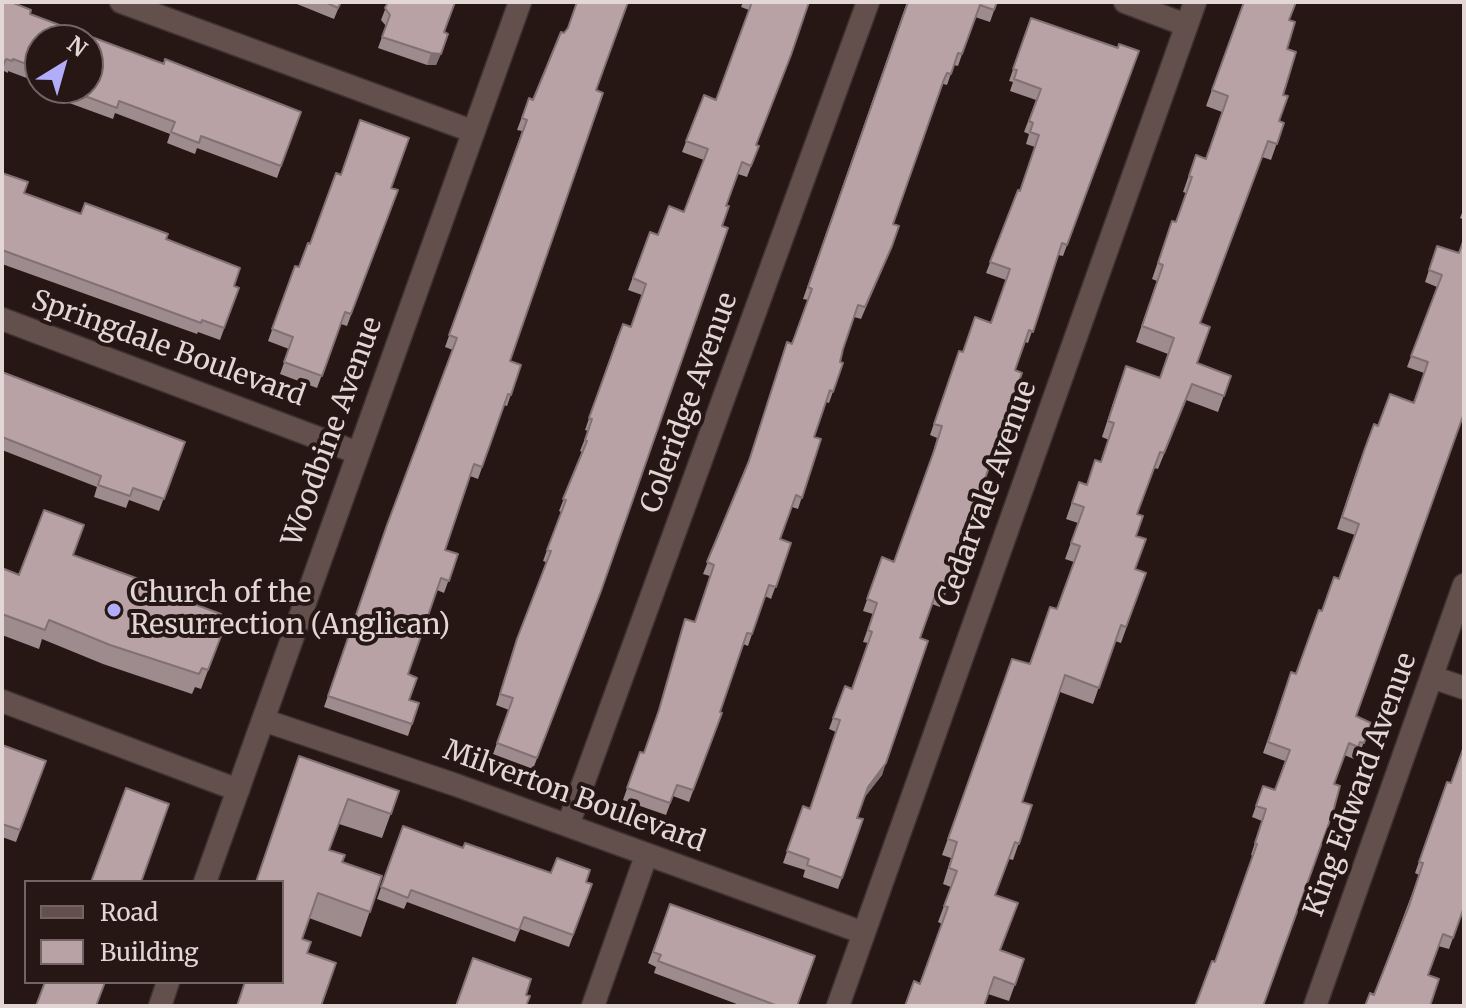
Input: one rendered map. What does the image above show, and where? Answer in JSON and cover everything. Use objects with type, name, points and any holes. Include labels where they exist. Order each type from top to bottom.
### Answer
[{"type":"street","points":[[121,2],[472,131]]},
{"type":"street","name":"Woodbine Avenue","points":[[206,880],[520,2]]},
{"type":"street","name":"Coleridge Avenue","points":[[568,825],[868,2]]},
{"type":"street","points":[[1125,2],[1186,25]]},
{"type":"street","name":"Cedarvale Avenue","points":[[838,1006],[1195,2]]},
{"type":"street","name":"Springdale Boulevard","points":[[2,319],[358,453]]},
{"type":"street","name":"King Edward Avenue","points":[[1315,1006],[1464,585]]},
{"type":"street","points":[[1432,677],[1464,688]]},
{"type":"street","points":[[2,701],[238,790]]},
{"type":"street","name":"Milverton Boulevard","points":[[263,720],[568,825],[864,933]]},
{"type":"street","points":[[593,1006],[646,856]]},
{"type":"street","points":[[160,1006],[167,984]]},
{"type":"building","points":[[2,2],[31,10],[30,14],[57,24],[24,24],[24,63],[6,59],[2,68]]},
{"type":"building","points":[[325,2],[341,2],[338,8]]},
{"type":"building","points":[[388,2],[455,2],[444,32],[448,34],[441,54],[382,37],[390,15],[385,8]]},
{"type":"building","points":[[577,2],[628,2],[596,90],[603,93],[510,361],[521,365],[511,395],[508,394],[482,467],[474,464],[445,550],[458,554],[449,581],[441,578],[408,674],[417,678],[409,700],[419,703],[412,724],[328,696],[387,525],[457,338],[449,335],[527,120],[522,118],[529,98],[533,100],[561,32],[568,28]]},
{"type":"building","points":[[752,2],[809,2],[751,166],[742,162],[726,206],[729,206],[722,226],[728,228],[601,591],[537,758],[497,743],[513,698],[500,694],[517,639],[551,551],[547,550],[566,500],[563,499],[587,441],[592,419],[589,418],[623,324],[631,327],[646,284],[633,278],[650,232],[658,235],[669,206],[684,212],[708,149],[686,141],[704,95],[716,100]]},
{"type":"building","points":[[908,2],[997,2],[994,10],[980,5],[962,54],[958,53],[951,74],[947,73],[943,82],[893,224],[899,226],[892,246],[865,307],[858,305],[843,349],[840,362],[843,363],[814,437],[821,439],[802,498],[796,495],[780,539],[791,543],[776,587],[769,585],[752,634],[747,633],[693,790],[677,785],[670,803],[627,788],[640,752],[644,753],[659,710],[685,619],[695,622],[714,565],[707,562],[749,461],[787,342],[792,344],[812,289],[808,287]]},
{"type":"building","points":[[1244,2],[1296,2],[1289,20],[1295,22],[1287,49],[1296,52],[1283,95],[1288,96],[1279,121],[1284,123],[1277,144],[1268,141],[1200,323],[1210,327],[1197,363],[1231,376],[1224,396],[1192,384],[1164,453],[1160,452],[1137,514],[1143,516],[1136,536],[1146,539],[1135,569],[1146,573],[1126,627],[1121,625],[1099,688],[1065,675],[1022,802],[1032,805],[1019,844],[1015,842],[995,895],[1018,903],[1000,950],[1024,959],[1015,985],[994,977],[984,1006],[905,1006],[914,981],[920,984],[948,907],[944,906],[957,871],[949,868],[957,842],[948,839],[1012,659],[1030,664],[1050,607],[1057,609],[1080,546],[1071,543],[1084,507],[1072,503],[1079,482],[1087,485],[1095,460],[1101,462],[1114,423],[1108,421],[1126,366],[1160,378],[1174,338],[1142,326],[1163,265],[1158,263],[1172,221],[1176,222],[1192,177],[1189,176],[1196,155],[1206,159],[1228,96],[1212,90]]},
{"type":"building","points":[[1031,18],[1118,48],[1119,44],[1139,51],[1067,245],[1062,243],[1033,332],[1029,330],[1015,370],[1022,373],[944,596],[936,593],[920,638],[928,641],[886,763],[868,787],[857,818],[863,819],[842,878],[807,865],[809,859],[787,851],[803,806],[810,809],[840,720],[833,718],[845,686],[852,689],[872,632],[868,630],[877,603],[867,599],[882,557],[894,562],[942,426],[934,424],[959,351],[963,352],[975,317],[991,323],[1010,269],[990,262],[1020,191],[1039,135],[1030,132],[1033,123],[1029,121],[1041,89],[1014,79],[1017,70],[1013,69]]},
{"type":"building","points":[[104,42],[164,64],[165,59],[301,112],[281,166],[201,136],[199,143],[171,132],[175,122],[119,101],[117,108],[104,103]]},
{"type":"building","points":[[360,120],[409,138],[391,188],[398,190],[351,314],[345,312],[322,376],[284,362],[293,337],[272,329],[295,266],[299,267],[310,244],[336,173],[341,175]]},
{"type":"building","points":[[2,173],[28,182],[24,193],[81,214],[85,203],[168,234],[166,239],[240,268],[234,286],[239,288],[224,328],[202,320],[201,323],[2,250]]},
{"type":"building","points":[[1464,239],[1464,413],[1356,716],[1371,723],[1364,743],[1360,742],[1358,747],[1349,743],[1334,784],[1340,786],[1333,812],[1263,1006],[1199,1006],[1196,1004],[1212,961],[1215,962],[1257,844],[1266,809],[1256,806],[1263,786],[1275,790],[1290,750],[1268,742],[1291,672],[1296,674],[1319,610],[1322,611],[1334,577],[1339,579],[1359,524],[1342,517],[1364,451],[1390,394],[1414,403],[1428,362],[1411,356],[1442,275],[1429,270],[1437,246],[1459,253]]},
{"type":"building","points":[[2,372],[185,442],[164,499],[133,488],[130,496],[98,485],[101,476],[2,437]]},
{"type":"building","name":"Church of the Resurrection (Anglican)","points":[[44,510],[84,525],[73,555],[166,589],[164,593],[221,614],[219,621],[226,623],[208,670],[202,668],[199,674],[110,645],[49,620],[45,630],[2,614],[2,568],[19,575]]},
{"type":"building","points":[[2,745],[46,761],[20,830],[2,824]]},
{"type":"building","points":[[1464,746],[1464,907],[1453,938],[1443,934],[1428,975],[1439,979],[1430,1006],[1365,1006],[1370,993],[1374,995],[1409,906],[1423,863],[1419,862],[1447,782],[1451,783]]},
{"type":"building","points":[[299,756],[399,791],[391,814],[348,799],[329,850],[345,855],[342,862],[382,876],[370,912],[318,893],[302,939],[311,942],[307,953],[336,963],[321,1006],[237,1006],[244,984],[284,984],[284,880],[257,880]]},
{"type":"building","points":[[126,788],[169,804],[142,880],[92,880]]},
{"type":"building","points":[[403,826],[463,848],[465,843],[551,873],[557,858],[590,870],[586,882],[592,884],[573,935],[524,917],[519,930],[411,890],[408,898],[381,887]]},
{"type":"building","points":[[670,904],[815,956],[797,1006],[778,1006],[658,961],[661,955],[653,952]]},
{"type":"building","points":[[473,958],[531,979],[526,1006],[456,1006]]},
{"type":"building","points":[[44,984],[104,984],[96,1006],[36,1006]]},
{"type":"place","name":"Church of the Resurrection (Anglican)","points":[[114,610]]}]
